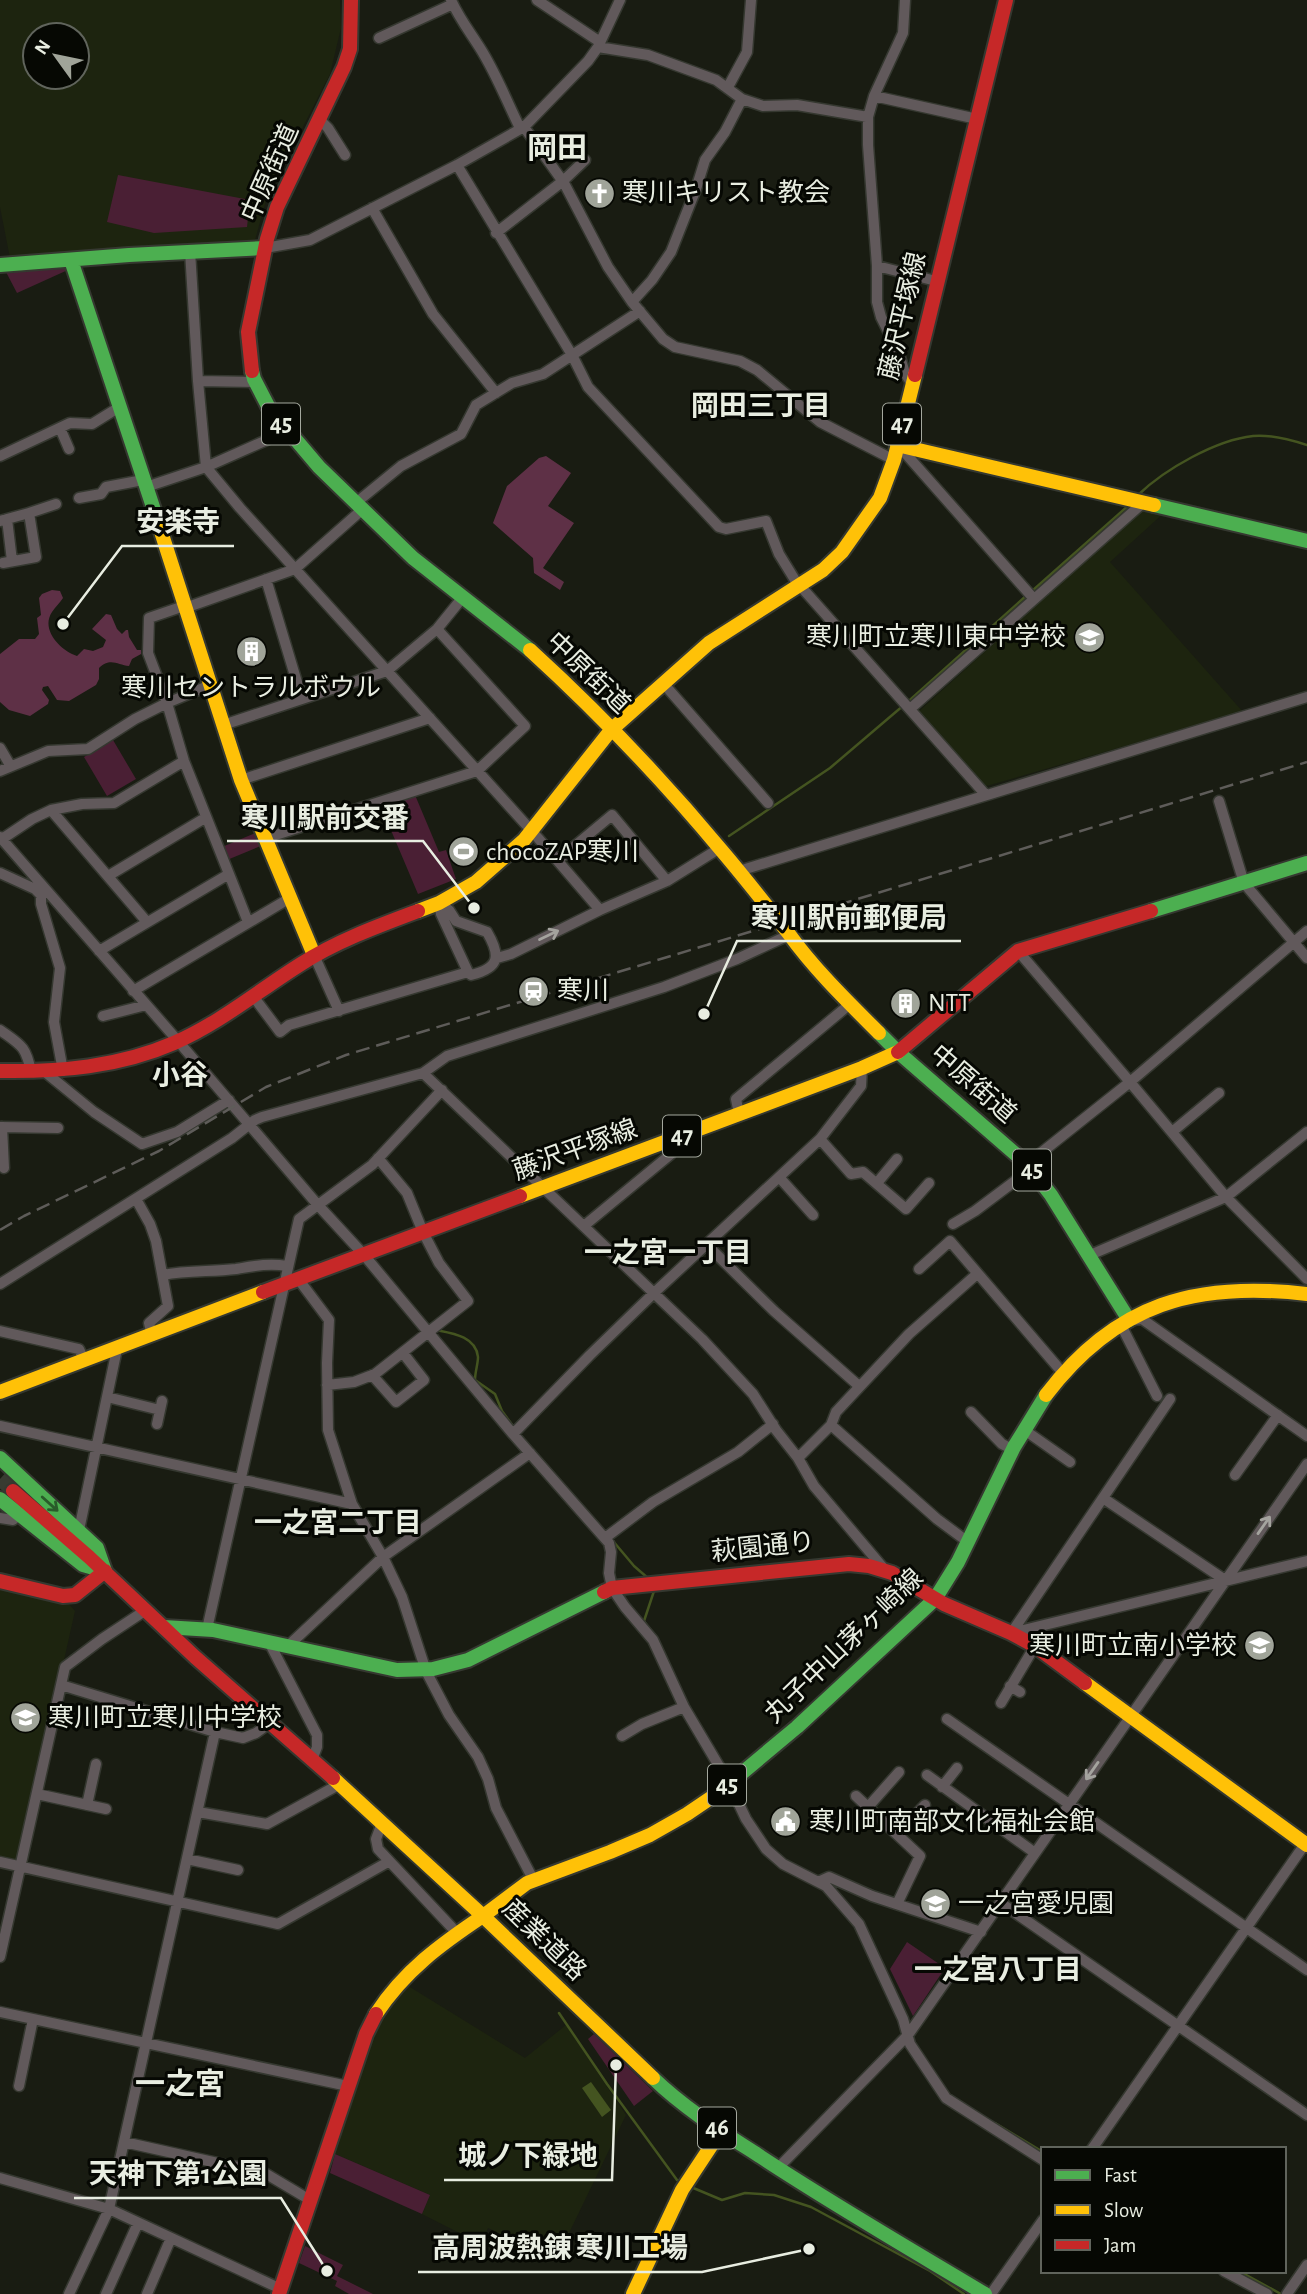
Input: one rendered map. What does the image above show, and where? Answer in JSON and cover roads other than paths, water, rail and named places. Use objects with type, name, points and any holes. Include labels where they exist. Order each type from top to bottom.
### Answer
[{"type":"main road","name":"中原街道","points":[[351,0],[350,49],[320,120],[277,206],[265,248],[248,332],[250,358],[256,382],[270,408],[319,467],[413,558],[532,651],[611,730],[720,848],[789,935],[850,1004],[898,1052],[1029,1166],[1090,1255],[1125,1323]]},
{"type":"main road","name":"藤沢平塚線","points":[[0,1072],[63,1071],[109,1064],[196,1034],[314,956],[439,903],[476,881],[505,859],[532,831],[611,730],[663,683],[709,643],[823,570],[842,552],[880,498],[894,460],[1006,0]]},
{"type":"main road","points":[[0,265],[265,248]]},
{"type":"main road","points":[[71,260],[121,405],[241,780],[314,956]]},
{"type":"main road","points":[[897,445],[1307,541]]},
{"type":"main road","points":[[1018,951],[1307,863]]},
{"type":"main road","name":"藤沢平塚線","points":[[427,1231],[862,1068],[898,1052],[1018,951]]},
{"type":"main road","name":"47","points":[[0,1392],[427,1231]]},
{"type":"main road","name":"丸子中山茅ヶ崎線","points":[[280,2291],[366,2034],[387,1997],[414,1965],[534,1881],[623,1848],[687,1814],[788,1735],[935,1599],[968,1542],[1023,1429],[1062,1372],[1097,1342],[1125,1323],[1165,1303],[1201,1292],[1242,1288],[1307,1294]]},
{"type":"main road","points":[[0,1458],[97,1548],[105,1572]]},
{"type":"main road","name":"46","points":[[13,1491],[105,1572]]},
{"type":"main road","points":[[0,1499],[83,1564],[105,1572]]},
{"type":"main road","name":"萩園通り","points":[[164,1628],[207,1629],[397,1670],[426,1671],[468,1660],[612,1588],[831,1565],[869,1566],[886,1570],[935,1599],[1035,1646],[1306,1843]]},
{"type":"main road","points":[[0,1581],[63,1596],[75,1595],[105,1572]]},
{"type":"main road","name":"産業道路","points":[[105,1572],[382,1822],[665,2090],[814,2192],[985,2294]]},
{"type":"main road","points":[[633,2294],[685,2185],[722,2131]]},
{"type":"street","points":[[537,0],[599,45],[648,55],[716,80],[742,99],[763,106],[797,106],[868,117]]},
{"type":"street","points":[[265,248],[310,240],[457,165],[522,127],[588,61],[599,45],[620,0]]},
{"type":"street","points":[[728,88],[747,52],[751,0]]},
{"type":"street","points":[[905,0],[902,33],[874,96],[868,117],[869,172],[877,266],[877,302],[881,317],[912,384]]},
{"type":"street","points":[[379,38],[452,2],[522,127],[563,181],[608,268],[663,340],[674,347],[740,361],[757,370],[820,422],[894,460]]},
{"type":"street","points":[[874,96],[977,120]]},
{"type":"street","points":[[632,302],[652,280],[671,252],[705,160],[725,132],[742,99]]},
{"type":"street","points":[[320,120],[345,155]]},
{"type":"street","points":[[496,233],[563,181],[585,160]]},
{"type":"street","points":[[457,165],[572,355],[588,387],[719,527],[726,529],[766,521],[779,554],[794,580],[985,794]]},
{"type":"street","points":[[372,208],[433,314],[496,393]]},
{"type":"street","points":[[190,251],[206,467],[600,910]]},
{"type":"street","points":[[877,266],[936,281]]},
{"type":"street","points":[[248,922],[205,818],[148,653],[149,618],[295,569],[401,466],[461,434],[476,405],[512,383],[543,374],[640,311]]},
{"type":"street","points":[[198,381],[256,382]]},
{"type":"street","points":[[1,454],[70,423],[92,424],[121,405]]},
{"type":"street","points":[[60,428],[69,449]]},
{"type":"street","points":[[89,508],[83,497],[101,494],[105,483],[144,483],[206,467],[287,431]]},
{"type":"street","points":[[897,445],[1034,600]]},
{"type":"street","points":[[906,705],[1034,600],[1144,502]]},
{"type":"street","points":[[29,513],[36,557],[7,562],[3,520],[56,504]]},
{"type":"street","points":[[266,579],[302,699]]},
{"type":"street","points":[[223,725],[387,671],[437,629],[463,597]]},
{"type":"street","points":[[266,838],[477,771],[525,726],[437,629]]},
{"type":"street","points":[[663,683],[768,803]]},
{"type":"street","points":[[0,748],[5,768],[48,751],[88,749],[135,719],[210,685]]},
{"type":"street","points":[[739,871],[1307,697]]},
{"type":"street","points":[[241,780],[430,718]]},
{"type":"street","points":[[184,761],[114,803],[82,804],[51,810],[1,838],[38,886],[146,1004],[317,1204],[432,1331],[513,1434],[609,1543],[612,1588],[653,1640],[684,1707],[729,1783],[746,1819],[766,1849],[783,1864],[823,1880],[981,1932]]},
{"type":"street","points":[[1219,801],[1244,883],[1307,958]]},
{"type":"street","points":[[51,810],[147,922]]},
{"type":"street","points":[[558,860],[612,815],[667,881]]},
{"type":"street","points":[[108,876],[205,818]]},
{"type":"street","points":[[439,903],[441,914],[471,975],[488,968],[497,958],[667,881],[720,848]]},
{"type":"street","points":[[0,873],[38,886]]},
{"type":"street","points":[[99,951],[229,874]]},
{"type":"street","points":[[38,886],[60,968],[54,1022],[63,1071]]},
{"type":"street","points":[[133,990],[290,898]]},
{"type":"street","points":[[439,903],[456,921],[487,932],[497,958]]},
{"type":"street","points":[[960,1223],[999,1199],[1029,1166],[1307,931]]},
{"type":"street","points":[[0,1284],[262,1117],[423,1073],[447,1056],[664,987],[737,959],[789,935]]},
{"type":"street","points":[[1018,951],[1226,1197],[1307,1279]]},
{"type":"street","points":[[314,956],[339,1011]]},
{"type":"street","points":[[253,996],[280,1032],[289,1025],[468,972]]},
{"type":"street","points":[[103,1016],[146,1004]]},
{"type":"street","points":[[739,1114],[736,1099],[850,1004]]},
{"type":"street","points":[[0,1030],[28,1054],[38,1072],[142,1144],[177,1132],[229,1100]]},
{"type":"street","points":[[513,1434],[655,1292],[820,1139],[861,1086],[862,1068]]},
{"type":"street","points":[[423,1073],[655,1292],[753,1394],[821,1496],[886,1570]]},
{"type":"street","points":[[207,1629],[299,1219],[372,1166],[442,1090]]},
{"type":"street","points":[[1172,1132],[1219,1093]]},
{"type":"street","points":[[4,1168],[1,1127],[58,1128]]},
{"type":"street","points":[[1090,1255],[1226,1197],[1307,1132]]},
{"type":"street","points":[[585,1226],[671,1154],[673,1139]]},
{"type":"street","points":[[820,1139],[851,1174],[863,1172],[906,1209],[929,1183]]},
{"type":"street","points":[[327,1385],[354,1382],[372,1375],[468,1301],[439,1263],[427,1231],[407,1194],[378,1158]]},
{"type":"street","points":[[877,1183],[897,1159]]},
{"type":"street","points":[[779,1177],[813,1215]]},
{"type":"street","points":[[135,1199],[150,1224],[168,1306],[149,1322],[152,1336]]},
{"type":"street","points":[[919,1269],[925,1257],[950,1241],[1062,1372]]},
{"type":"street","points":[[706,1244],[774,1311],[859,1386]]},
{"type":"street","points":[[163,1275],[235,1269],[260,1264],[287,1266]]},
{"type":"street","points":[[798,1458],[831,1425],[836,1412],[909,1334],[977,1274]]},
{"type":"street","points":[[299,1280],[329,1320],[328,1430],[352,1504],[383,1557],[402,1597],[426,1671],[449,1715],[478,1757],[488,1779],[496,1808],[534,1881]]},
{"type":"street","points":[[1157,1388],[1125,1323],[1142,1320],[1307,1436]]},
{"type":"street","points":[[0,1331],[79,1349],[84,1360]]},
{"type":"street","points":[[79,1530],[117,1349]]},
{"type":"street","points":[[372,1375],[396,1402],[424,1380],[403,1353]]},
{"type":"street","points":[[107,1397],[161,1406],[157,1424]]},
{"type":"street","points":[[1012,1633],[1170,1399]]},
{"type":"street","points":[[971,1412],[1002,1444],[1012,1449]]},
{"type":"street","points":[[1235,1470],[1253,1441],[1278,1415]]},
{"type":"street","points":[[971,1430],[979,1421]]},
{"type":"street","points":[[605,1538],[653,1502],[738,1452],[773,1424]]},
{"type":"street","points":[[831,1425],[937,1519],[968,1542]]},
{"type":"street","points":[[0,1426],[352,1504]]},
{"type":"street","points":[[1023,1429],[1063,1461]]},
{"type":"street","points":[[288,1646],[383,1557],[530,1453]]},
{"type":"street","points":[[778,2168],[908,2035],[1307,1464]]},
{"type":"street","points":[[1102,1498],[1225,1580]]},
{"type":"street","points":[[0,1518],[13,1520],[18,1515]]},
{"type":"street","points":[[1012,1633],[1307,1561]]},
{"type":"street","points":[[0,1957],[65,1667],[146,1610]]},
{"type":"street","points":[[269,1642],[317,1735],[317,1747],[312,1760]]},
{"type":"street","points":[[1001,1703],[1035,1646]]},
{"type":"street","points":[[61,1685],[243,1738],[270,1723]]},
{"type":"street","points":[[1010,1686],[1020,1692]]},
{"type":"street","points":[[622,1736],[642,1724],[684,1707]]},
{"type":"street","points":[[947,1719],[1307,1970]]},
{"type":"street","points":[[69,2294],[109,2209],[215,1732]]},
{"type":"street","points":[[87,1805],[96,1763]]},
{"type":"street","points":[[942,1787],[957,1768]]},
{"type":"street","points":[[867,1807],[899,1772]]},
{"type":"street","points":[[927,1774],[1035,1853]]},
{"type":"street","points":[[198,1812],[267,1824],[340,1784]]},
{"type":"street","points":[[37,1794],[106,1809]]},
{"type":"street","points":[[856,1796],[920,1856],[897,1904]]},
{"type":"street","points":[[898,1834],[925,1805]]},
{"type":"street","points":[[382,1822],[376,1839],[378,1849],[457,1933]]},
{"type":"street","points":[[1093,2147],[1306,1843]]},
{"type":"street","points":[[187,1859],[238,1870]]},
{"type":"street","points":[[0,1862],[278,1924],[388,1862]]},
{"type":"street","points":[[823,1880],[859,1924],[903,2019],[914,2052],[946,2098],[1041,2159]]},
{"type":"street","points":[[1000,1903],[1307,2115]]},
{"type":"street","points":[[0,2012],[348,2086]]},
{"type":"street","points":[[19,2087],[33,2020]]},
{"type":"street","points":[[124,2142],[231,2166],[258,2169],[310,2200]]},
{"type":"street","points":[[0,2178],[109,2209],[280,2291]]},
{"type":"street","points":[[106,2294],[138,2223]]},
{"type":"street","points":[[991,2294],[1041,2223]]},
{"type":"street","points":[[146,2294],[172,2238]]},
{"type":"street","points":[[1287,2294],[1307,2265]]},
{"type":"street","points":[[1228,2273],[1267,2294]]},
{"type":"waterway","points":[[1138,495],[1176,466],[1223,443],[1266,436],[1307,445]]},
{"type":"waterway","points":[[1032,591],[1129,505]]},
{"type":"waterway","points":[[729,836],[830,768],[1027,595]]},
{"type":"waterway","points":[[436,1330],[462,1337],[473,1344],[478,1357],[475,1380],[495,1394],[502,1411],[513,1426]]},
{"type":"waterway","points":[[613,1541],[649,1579]]},
{"type":"waterway","points":[[648,1627],[644,1621],[655,1588]]},
{"type":"waterway","points":[[863,1922],[907,2017]]},
{"type":"waterway","points":[[559,2013],[607,2084],[677,2180],[682,2182]]},
{"type":"waterway","points":[[995,2123],[1041,2151]]},
{"type":"waterway","points":[[691,2187],[722,2200],[745,2193],[774,2195],[811,2207],[930,2271],[964,2294]]},
{"type":"waterway","points":[[1243,2273],[1281,2294]]},
{"type":"tunnel","points":[[0,1479],[13,1491]]},
{"type":"railway","points":[[0,1230],[159,1151],[266,1087],[346,1055],[1307,762]]},
{"type":"place","name":"寒川キリスト教会","points":[[599,193]]},
{"type":"place","name":"安楽寺","points":[[63,624]]},
{"type":"place","name":"寒川町立寒川東中学校","points":[[1089,637]]},
{"type":"place","name":"寒川セントラルボウル","points":[[251,652]]},
{"type":"place","name":"chocoZAP寒川","points":[[463,852]]},
{"type":"place","name":"寒川駅前交番","points":[[474,908]]},
{"type":"place","name":"寒川","points":[[534,991]]},
{"type":"place","name":"NTT","points":[[905,1003]]},
{"type":"place","name":"寒川駅前郵便局","points":[[704,1014]]},
{"type":"place","name":"寒川町立南小学校","points":[[1260,1646]]},
{"type":"place","name":"寒川町立寒川中学校","points":[[25,1718]]},
{"type":"place","name":"寒川町南部文化福祉会館","points":[[786,1822]]},
{"type":"place","name":"一之宮愛児園","points":[[935,1904]]},
{"type":"place","name":"城ノ下緑地","points":[[616,2065]]},
{"type":"place","name":"高周波熱錬 寒川工場","points":[[809,2249]]},
{"type":"place","name":"天神下第1公園","points":[[327,2271]]},
{"type":"district","name":"岡田","points":[[557,149]]},
{"type":"district","name":"岡田三丁目","points":[[761,407]]},
{"type":"district","name":"小谷","points":[[180,1076]]},
{"type":"district","name":"一之宮一丁目","points":[[668,1254]]},
{"type":"district","name":"一之宮二丁目","points":[[338,1524]]},
{"type":"district","name":"一之宮八丁目","points":[[998,1971]]},
{"type":"district","name":"一之宮","points":[[180,2085]]}]
